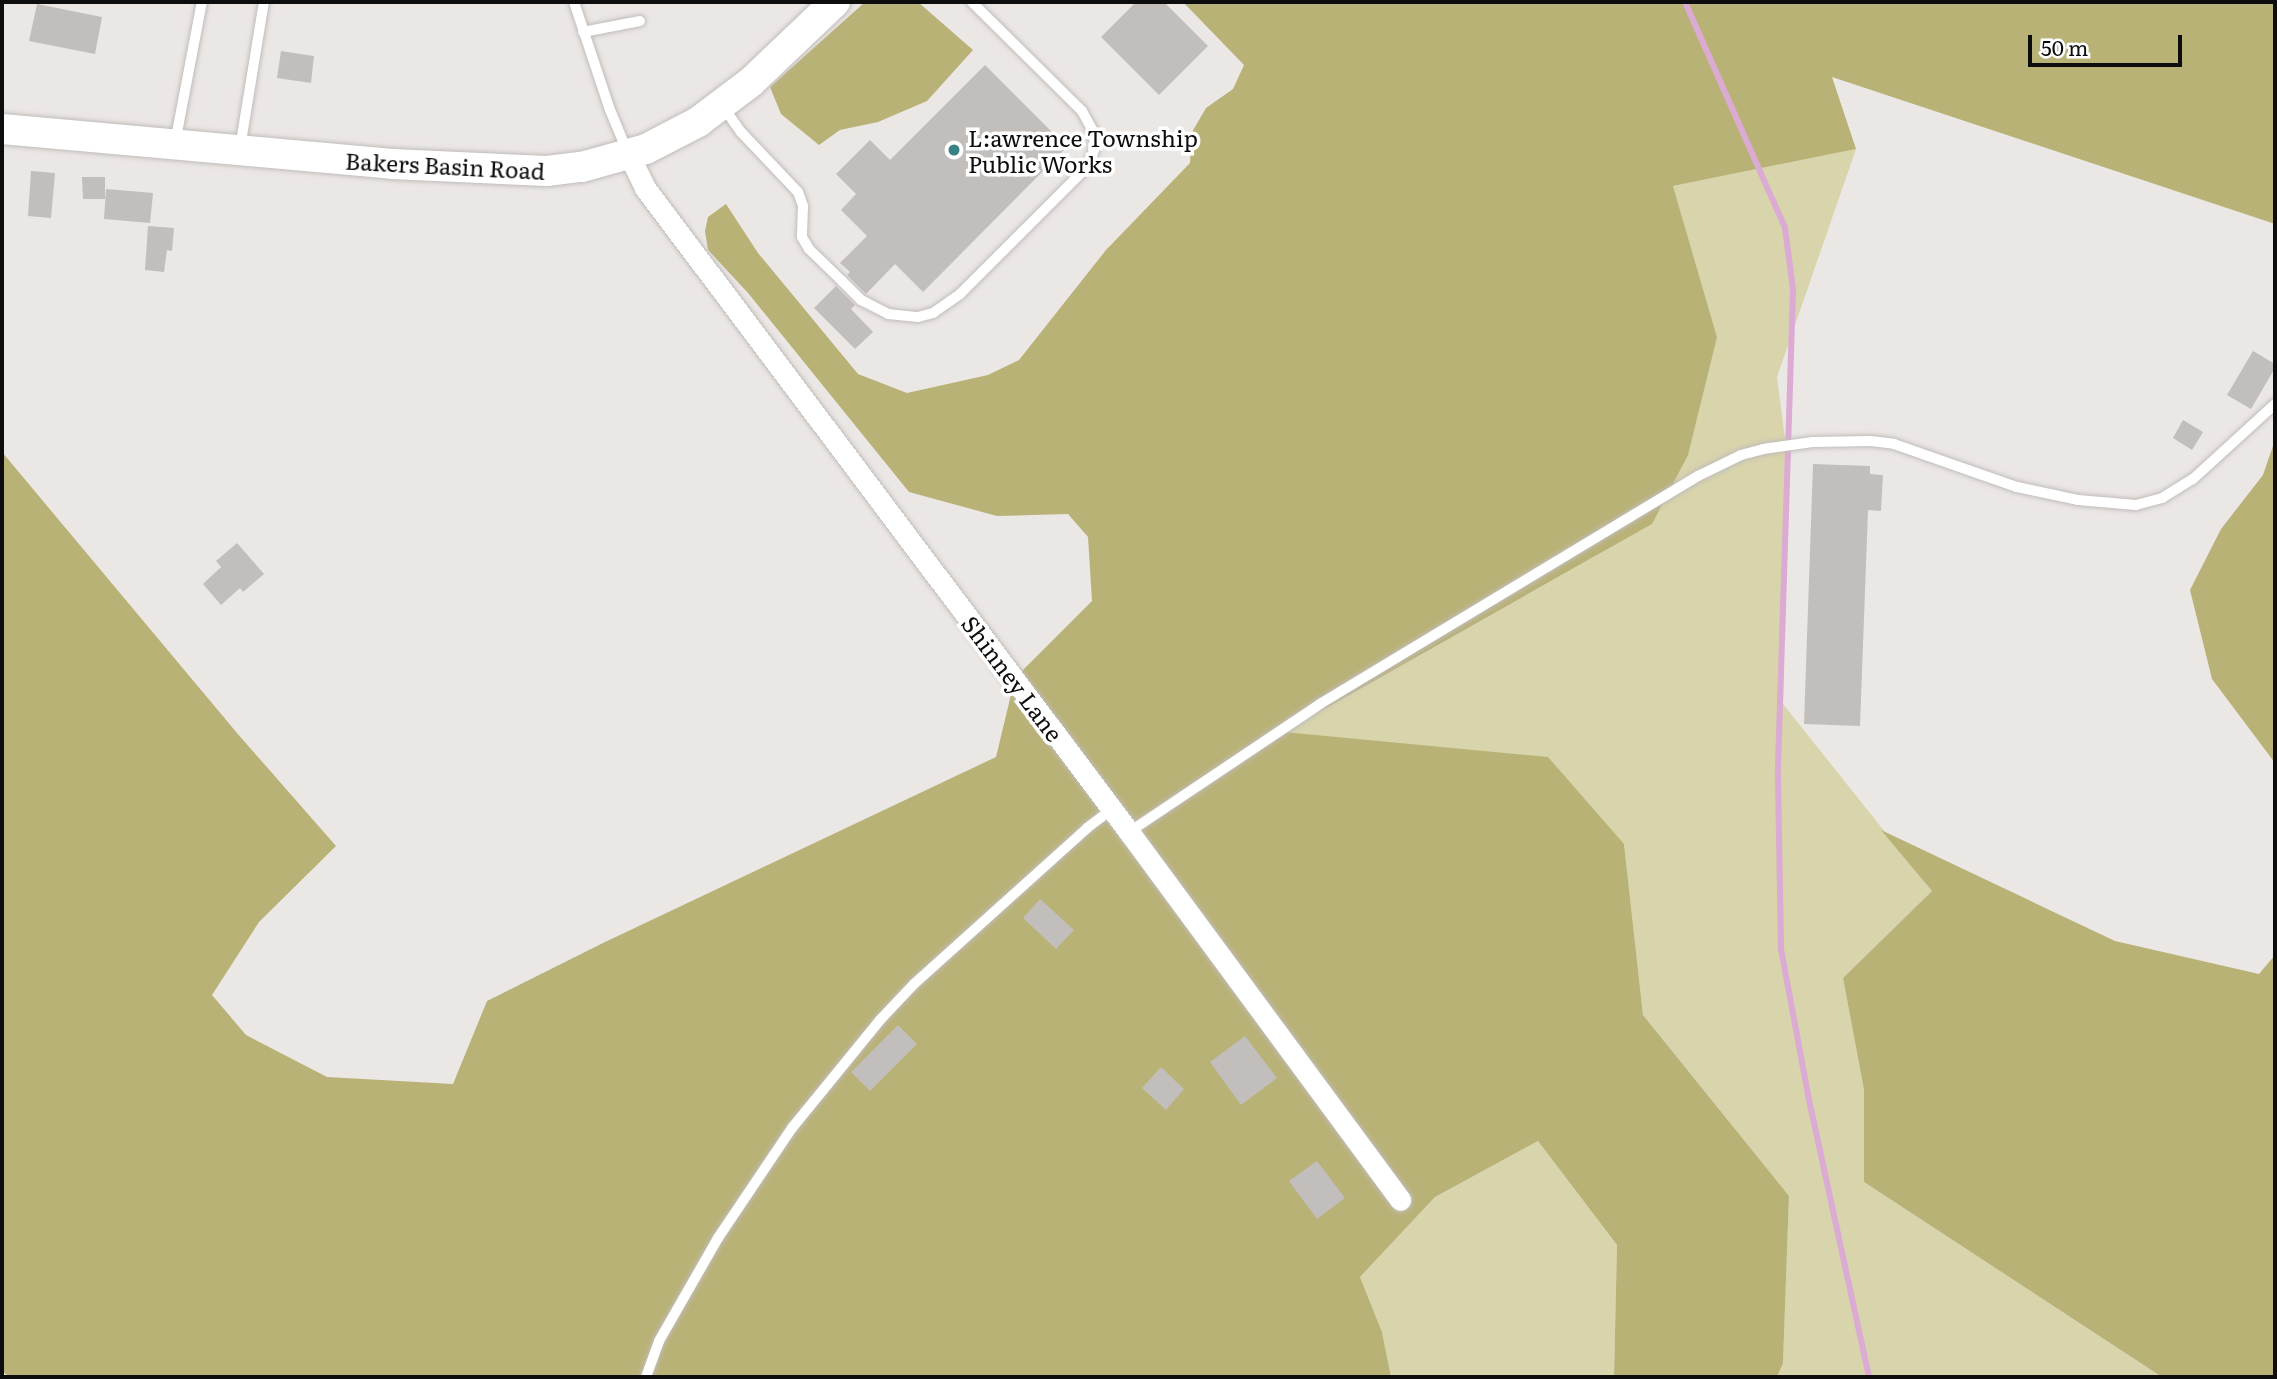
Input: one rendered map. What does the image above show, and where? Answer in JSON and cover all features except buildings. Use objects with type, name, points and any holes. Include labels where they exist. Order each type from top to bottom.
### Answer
[{"type":"main road","name":"Bakers Basin Road","points":[[2,130],[392,164],[547,171],[605,163],[673,136],[722,105],[835,2]]},
{"type":"street","name":"Shinney Lane","points":[[629,155],[645,188],[1112,809],[1400,1200]]},
{"type":"lane","points":[[174,145],[202,2]]},
{"type":"lane","points":[[239,152],[264,2]]},
{"type":"lane","points":[[574,2],[629,155]]},
{"type":"lane","points":[[722,105],[741,132],[798,192],[803,206],[800,227],[804,241],[842,281],[862,300],[888,314],[918,317],[933,313],[960,294],[1082,172],[1091,160],[1094,146],[1091,124],[1082,111],[972,2]]},
{"type":"lane","points":[[583,32],[640,21]]},
{"type":"lane","points":[[1129,832],[1320,704],[1698,476],[1741,455],[1774,447],[1840,440],[1894,444],[2017,487],[2078,500],[2136,505],[2162,498],[2193,479],[2275,404]]},
{"type":"lane","points":[[646,1377],[659,1341],[718,1238],[792,1128],[880,1020],[914,984],[1087,828],[1112,809]]},
{"type":"shaded area","points":[[865,2],[918,2],[973,50],[927,101],[878,122],[840,130],[819,145],[781,114],[770,87]]},
{"type":"shaded area","points":[[1183,2],[2275,2],[2275,224],[1832,77],[1856,149],[1673,186],[1717,337],[1688,455],[1652,524],[1284,732],[1548,757],[1624,844],[1643,1015],[1789,1196],[1783,1363],[1777,1377],[1614,1377],[1617,1245],[1538,1141],[1435,1197],[1360,1277],[1382,1332],[1391,1377],[11,1377],[2,1372],[2,452],[237,733],[336,846],[259,922],[212,995],[246,1035],[327,1077],[453,1084],[487,1001],[603,943],[996,757],[1015,678],[1092,601],[1088,537],[1068,514],[997,516],[909,492],[748,293],[708,250],[705,231],[708,217],[726,204],[758,253],[858,374],[907,393],[988,375],[1019,360],[1106,250],[1190,163],[1192,132],[1206,108],[1233,89],[1244,65]]},
{"type":"shaded area","points":[[1856,149],[1777,377],[1788,461],[1783,704],[1932,891],[1843,978],[1864,1090],[1864,1182],[2162,1377],[1777,1377],[1783,1363],[1789,1196],[1643,1015],[1624,844],[1283,733],[1652,524],[1717,337],[1673,186]]},
{"type":"shaded area","points":[[2275,440],[2275,763],[2212,679],[2190,590],[2221,529],[2263,475]]},
{"type":"shaded area","points":[[1881,830],[2115,941],[2259,974],[2275,955],[2275,1377],[2162,1377],[1864,1182],[1864,1090],[1843,978],[1932,891]]},
{"type":"shaded area","points":[[1538,1141],[1617,1245],[1614,1377],[1391,1377],[1382,1332],[1360,1277],[1435,1197]]},
{"type":"waterway","points":[[1685,2],[1785,228],[1793,290],[1778,777],[1781,949],[1808,1095],[1869,1377]]},
{"type":"place","name":"L:awrence Township Public Works","points":[[954,150]]}]
